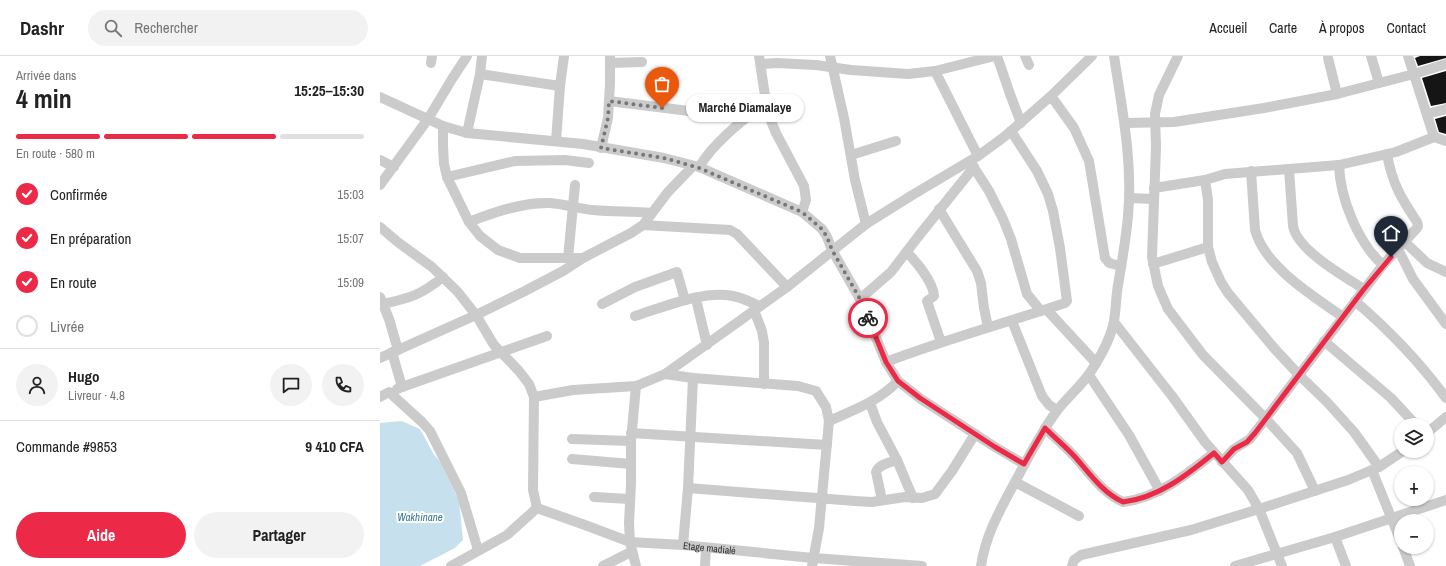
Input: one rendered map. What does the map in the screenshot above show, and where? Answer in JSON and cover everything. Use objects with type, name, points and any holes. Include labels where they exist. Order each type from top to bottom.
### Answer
[{"type":"street","points":[[380,185],[428,119],[467,56]]},
{"type":"street","points":[[467,133],[480,74],[482,56]]},
{"type":"street","points":[[556,140],[564,56]]},
{"type":"street","points":[[830,56],[855,180],[866,224]]},
{"type":"street","points":[[802,212],[806,200],[804,186],[776,133],[766,102],[760,60],[851,70],[908,74],[935,71],[996,56],[1021,123]]},
{"type":"street","points":[[981,566],[986,543],[995,521],[1024,464],[1057,410],[1089,375],[1096,363],[1114,322],[1129,198],[1126,123],[1114,56]]},
{"type":"street","points":[[1178,56],[1159,95],[1155,114],[1156,147],[1152,264],[1158,286],[1168,309],[1203,355],[1297,452],[1315,491]]},
{"type":"street","points":[[1371,56],[1379,83]]},
{"type":"street","points":[[1408,56],[1434,137]]},
{"type":"street","points":[[534,397],[573,390],[636,386],[665,374],[786,287],[866,224],[914,194],[974,162],[1051,96],[1088,57]]},
{"type":"street","points":[[1328,58],[1337,94]]},
{"type":"street","points":[[601,148],[608,118],[610,60],[642,62]]},
{"type":"street","points":[[1126,123],[1155,123],[1196,119],[1264,108],[1337,94],[1446,64]]},
{"type":"street","points":[[935,71],[974,162],[1004,219],[1028,294],[1096,363]]},
{"type":"street","points":[[480,74],[560,86]]},
{"type":"street","points":[[1051,96],[1074,128],[1089,161],[1105,258],[1109,263],[1121,266]]},
{"type":"street","points":[[380,97],[443,126],[467,133],[521,139],[556,140],[657,157],[696,167],[802,212],[822,229],[827,237],[832,250],[860,299],[886,362],[898,381],[920,398],[1024,464]]},
{"type":"street","points":[[609,101],[689,111]]},
{"type":"street","points":[[380,358],[476,315],[550,278],[583,258],[621,239],[643,225],[672,188],[696,167],[732,130],[766,102]]},
{"type":"street","points":[[1427,114],[1446,109]]},
{"type":"street","points":[[443,126],[443,146],[447,177],[469,222],[480,236],[498,250],[520,258],[583,258]]},
{"type":"street","points":[[886,362],[941,342],[1012,321],[1065,303],[1068,299],[1056,222],[1050,202],[1043,182],[1027,154],[1011,131]]},
{"type":"street","points":[[1154,188],[1205,180],[1225,174],[1339,165],[1387,154],[1434,137],[1446,141]]},
{"type":"street","points":[[851,155],[896,141]]},
{"type":"street","points":[[1222,462],[1234,449],[1250,439],[1364,289],[1417,228],[1418,224],[1396,188],[1390,171],[1387,154]]},
{"type":"street","points":[[380,160],[394,167]]},
{"type":"street","points":[[447,177],[515,161],[565,160],[589,163]]},
{"type":"street","points":[[860,299],[891,272],[974,162]]},
{"type":"street","points":[[1339,165],[1342,187],[1350,212],[1366,247],[1372,255],[1384,265]]},
{"type":"street","points":[[1289,169],[1293,226],[1296,235],[1308,249],[1330,268],[1364,289]]},
{"type":"street","points":[[1251,171],[1255,230],[1257,239],[1269,257],[1288,276],[1343,317]]},
{"type":"street","points":[[1205,180],[1208,211],[1208,247],[1212,262],[1221,282],[1274,348],[1299,375],[1321,395],[1354,432],[1376,468],[1394,523]]},
{"type":"street","points":[[568,258],[575,185]]},
{"type":"street","points":[[1129,198],[1154,198]]},
{"type":"street","points":[[469,222],[497,212],[525,205],[548,203],[592,210],[652,213]]},
{"type":"street","points":[[939,209],[977,272],[981,283],[988,327]]},
{"type":"street","points":[[643,225],[730,230],[737,234],[786,287]]},
{"type":"street","points":[[380,227],[399,244],[432,267],[457,291],[476,315],[494,345],[519,371],[529,384],[534,397],[533,490],[537,508]]},
{"type":"street","points":[[1402,246],[1427,263],[1446,272]]},
{"type":"street","points":[[1402,246],[1413,279],[1446,324]]},
{"type":"street","points":[[1152,264],[1208,247]]},
{"type":"street","points":[[907,252],[919,266],[933,290],[934,296],[927,301],[941,342]]},
{"type":"street","points":[[602,304],[635,287],[677,272],[685,300]]},
{"type":"street","points":[[402,387],[395,351],[382,301],[408,298],[421,293],[443,277]]},
{"type":"street","points":[[635,316],[685,300],[710,295],[726,295],[745,299],[757,308],[764,344],[764,384]]},
{"type":"street","points":[[696,299],[707,345]]},
{"type":"street","points":[[1355,301],[1394,336],[1431,378],[1446,398]]},
{"type":"street","points":[[1012,321],[1042,396],[1049,405],[1057,410]]},
{"type":"street","points":[[1114,322],[1172,396],[1193,428],[1248,490],[1259,509],[1282,566]]},
{"type":"street","points":[[384,395],[402,387],[547,336]]},
{"type":"street","points":[[1324,341],[1391,398],[1410,418]]},
{"type":"street","points":[[665,374],[693,378],[806,387],[816,391],[826,406],[830,422],[822,498],[813,562]]},
{"type":"street","points":[[1089,375],[1102,397],[1129,435],[1160,491]]},
{"type":"street","points":[[683,546],[688,488],[693,378]]},
{"type":"street","points":[[830,422],[870,403],[889,390],[898,381]]},
{"type":"street","points":[[636,386],[631,437],[630,499],[630,547],[636,566]]},
{"type":"street","points":[[384,395],[422,422],[430,431],[461,493],[478,550]]},
{"type":"street","points":[[870,403],[877,422],[897,460],[913,498]]},
{"type":"street","points":[[1434,427],[1446,417]]},
{"type":"street","points":[[1045,428],[1075,457],[1092,478],[1120,501],[1127,502],[1143,498],[1160,491],[1192,470],[1214,453]]},
{"type":"street","points":[[688,488],[855,501],[929,496],[938,491],[956,466],[975,434]]},
{"type":"street","points":[[572,439],[690,437],[766,440],[827,445]]},
{"type":"street","points":[[1072,566],[1074,560],[1081,555],[1191,530],[1259,509],[1348,480],[1376,468],[1394,457]]},
{"type":"street","points":[[572,459],[631,464]]},
{"type":"street","points":[[882,500],[876,472],[877,469],[881,465],[897,460]]},
{"type":"street","points":[[1015,482],[1079,516]]},
{"type":"street","points":[[594,497],[630,499]]},
{"type":"street","points":[[1235,566],[1335,537],[1446,500]]},
{"type":"street","points":[[451,566],[507,535],[537,508]]},
{"type":"street","points":[[537,508],[585,525],[630,547]]},
{"type":"street","points":[[1335,537],[1346,566]]},
{"type":"street","name":"Etage madialé","points":[[630,547],[683,546],[813,562],[922,566]]},
{"type":"street","points":[[603,566],[630,547]]},
{"type":"street","points":[[705,566],[706,548]]},
{"type":"street","points":[[1406,554],[1410,566]]},
{"type":"water","name":"Wakhinane","points":[[402,421],[420,429],[433,453],[440,462],[459,501],[463,540],[455,548],[420,566],[380,566],[380,423]]},
{"type":"building","points":[[1420,56],[1446,56],[1446,58],[1418,66],[1415,58]]},
{"type":"building","points":[[1446,71],[1446,103],[1431,106],[1422,78]]},
{"type":"building","points":[[1446,116],[1446,134],[1439,132],[1435,119]]},
{"type":"way so far","points":[[662,108],[609,101],[608,118],[601,148],[664,158],[699,168],[802,212],[822,229],[827,237],[832,250],[860,299],[868,318]]},
{"type":"place","name":"Marché Diamalaye","points":[[662,108]]},
{"type":"route","points":[[868,318],[891,371],[898,381],[920,398],[1017,461],[1024,464],[1045,428],[1075,457],[1092,478],[1120,501],[1127,502],[1151,496],[1160,491],[1192,470],[1214,453],[1222,462],[1234,449],[1247,442],[1364,289],[1391,257]]}]
